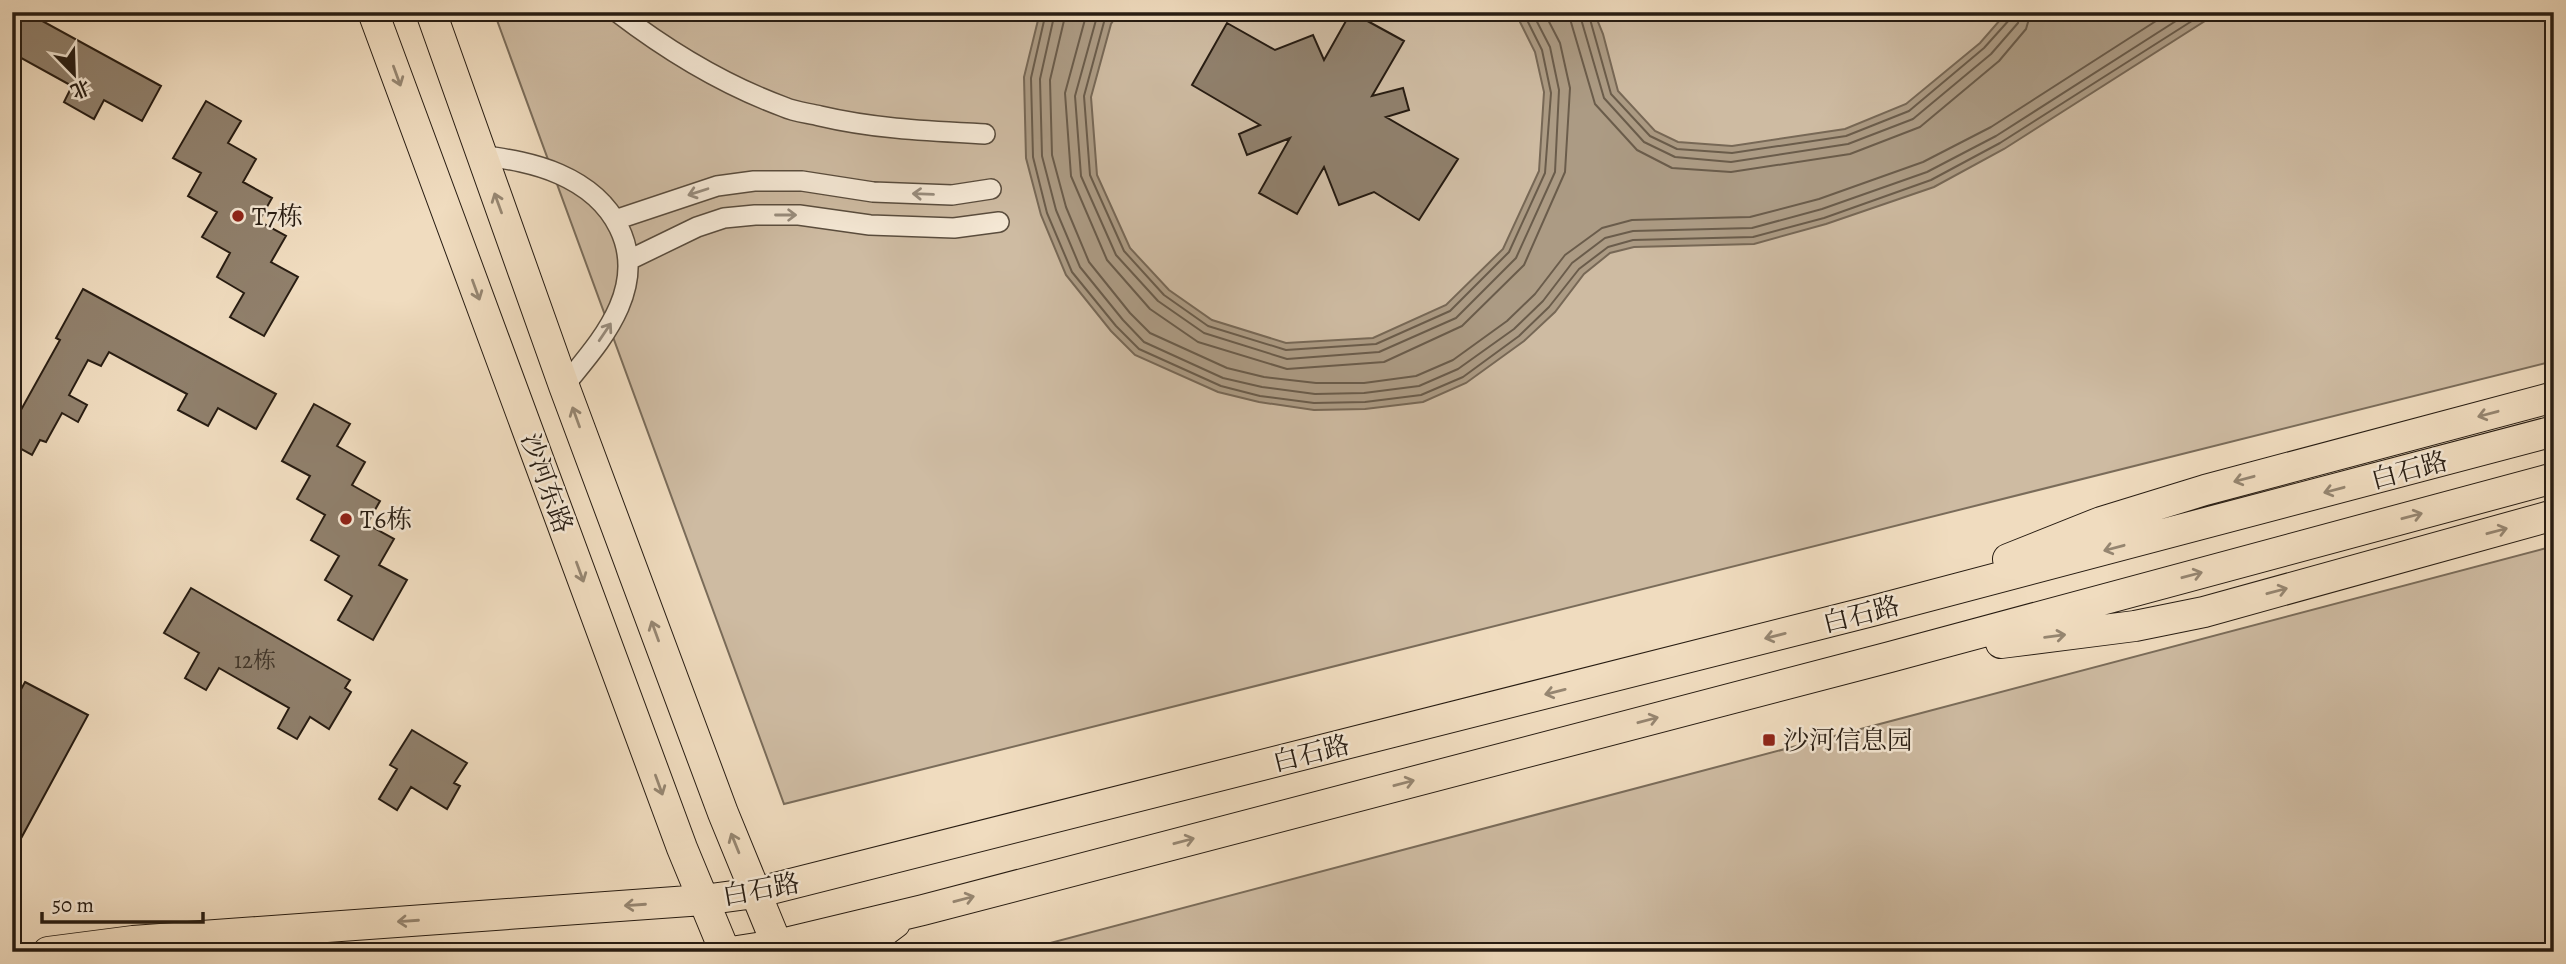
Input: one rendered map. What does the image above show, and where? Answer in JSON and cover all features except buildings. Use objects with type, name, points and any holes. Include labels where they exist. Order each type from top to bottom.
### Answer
[{"type":"main road","name":"沙河东路","points":[[373,12],[682,848],[725,952]]},
{"type":"main road","name":"沙河东路","points":[[431,12],[564,386],[723,813],[779,948]]},
{"type":"main road","points":[[1876,610],[2101,522],[2205,490],[2554,397]]},
{"type":"main road","name":"白石路","points":[[48,952],[133,941],[704,900],[755,894],[1876,610],[2554,431]]},
{"type":"main road","name":"白石路","points":[[731,952],[779,948],[1890,657],[2554,478]]},
{"type":"main road","points":[[1890,657],[2135,626],[2204,611],[2554,515]]},
{"type":"main road","points":[[856,952],[894,923],[923,910]]},
{"type":"street","points":[[617,12],[667,49],[732,84],[786,108],[847,122],[898,129],[985,134]]},
{"type":"street","points":[[481,155],[526,163],[558,174],[599,199],[615,220],[625,241],[629,260],[620,306],[610,325],[564,386]]},
{"type":"street","points":[[615,220],[717,186],[754,181],[802,181],[873,192],[952,195],[991,190]]},
{"type":"street","points":[[629,260],[697,227],[724,218],[799,215],[882,226],[954,228],[999,222]]},
{"type":"shaded area","points":[[494,12],[2554,12],[2554,361],[784,804]]},
{"type":"shaded area","points":[[2554,546],[2554,952],[1016,952]]},
{"type":"water","points":[[1040,12],[1119,12],[1111,24],[1091,97],[1097,175],[1130,248],[1169,290],[1212,320],[1286,343],[1373,338],[1446,305],[1503,249],[1539,171],[1544,92],[1535,52],[1515,12],[1594,12],[1603,34],[1618,91],[1655,131],[1678,142],[1732,146],[1845,129],[1906,104],[1980,43],[2007,12],[2219,12],[2004,149],[1934,187],[1826,224],[1754,244],[1634,247],[1610,253],[1584,274],[1555,312],[1524,341],[1466,383],[1423,402],[1365,409],[1314,410],[1259,402],[1218,392],[1135,355],[1111,331],[1066,275],[1041,215],[1026,158],[1024,77]]},
{"type":"place","name":"T7栋","points":[[238,216]]},
{"type":"place","name":"T6栋","points":[[346,519]]},
{"type":"place","name":"沙河信息园","points":[[1769,740]]}]
